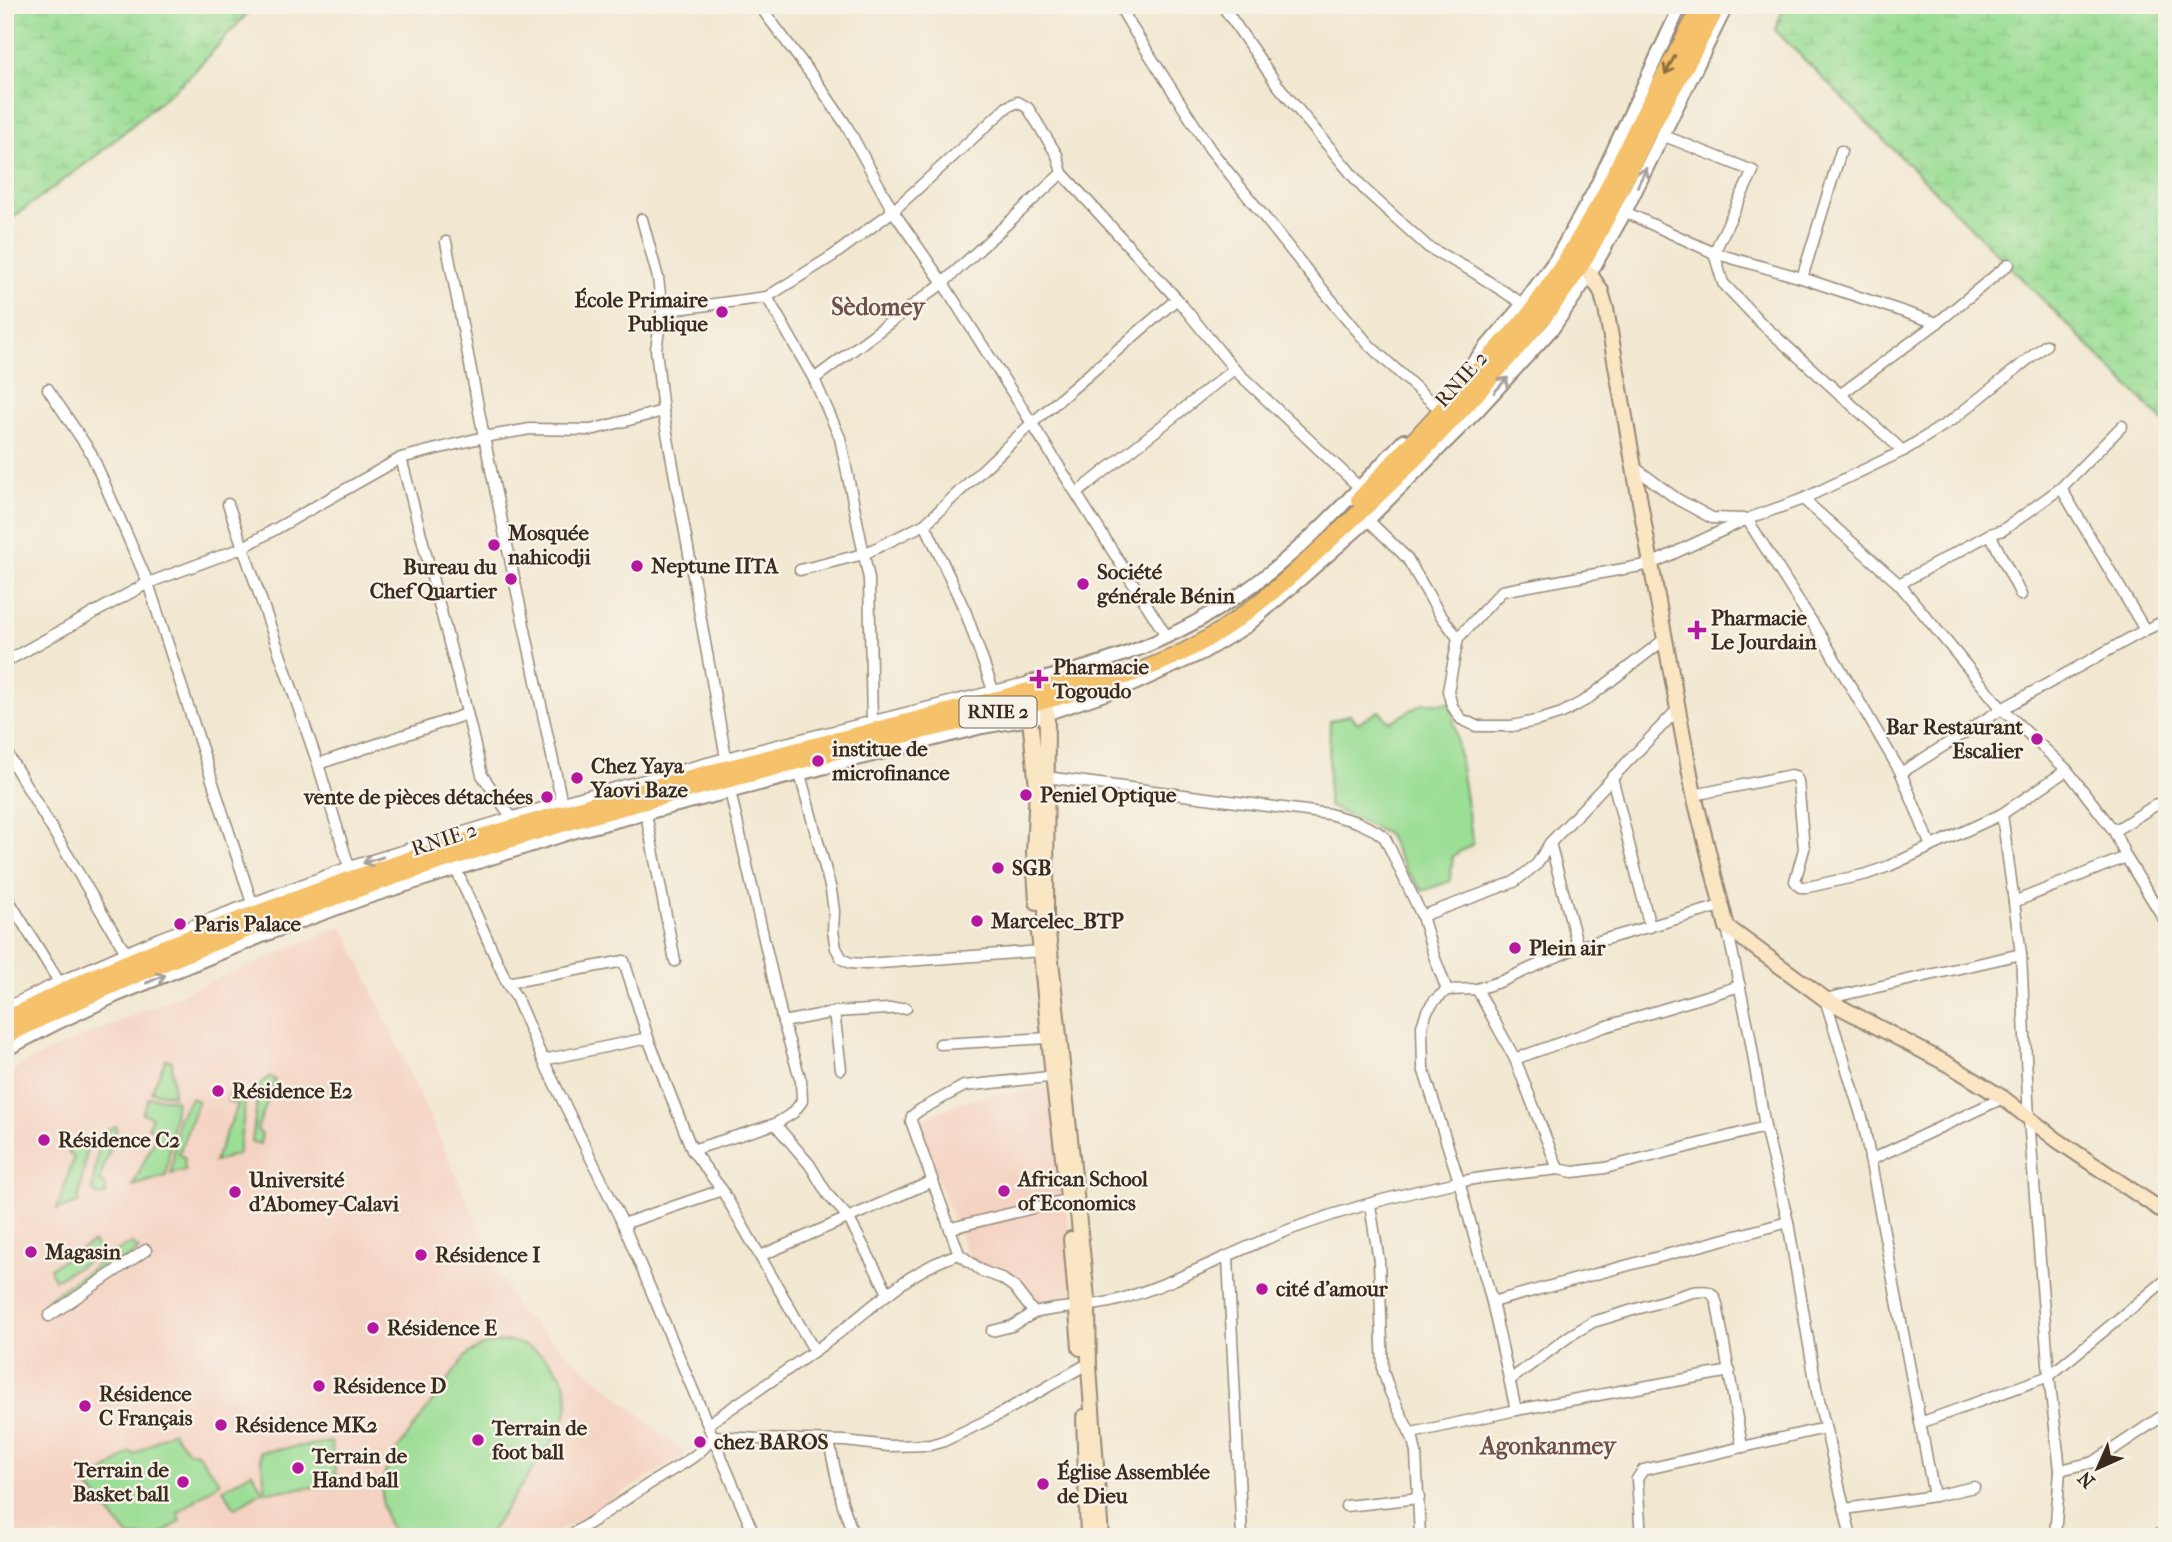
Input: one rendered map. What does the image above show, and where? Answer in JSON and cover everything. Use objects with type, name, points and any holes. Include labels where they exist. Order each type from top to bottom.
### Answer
[{"type":"highway","name":"RNIE 2","points":[[1578,268],[1602,200],[1637,125],[1702,5]]},
{"type":"highway","name":"RNIE 2","points":[[5,1036],[162,964],[261,924],[454,863],[571,822],[1136,673],[1199,644],[1245,615],[1306,563],[1428,447],[1542,320],[1578,268],[1615,203],[1650,129],[1718,5]]},
{"type":"highway","name":"RNIE 2","points":[[5,1020],[93,977],[165,947],[563,807],[819,743],[1030,699]]},
{"type":"main road","points":[[1578,268],[1601,291],[1606,309],[1694,795],[1727,927],[1825,999],[1953,1067],[2003,1098],[2029,1119],[2167,1214]]},
{"type":"main road","points":[[1030,699],[1048,741],[1046,914],[1059,1076],[1089,1367],[1091,1455],[1088,1537]]},
{"type":"main road","points":[[1030,699],[1037,787],[1034,853],[1041,951],[1049,1038],[1059,1076]]},
{"type":"main road","points":[[1082,1307],[1082,1367],[1101,1537]]},
{"type":"street","points":[[759,5],[846,125],[893,212],[943,283],[1167,637]]},
{"type":"street","points":[[1119,5],[1210,149],[1369,345],[1436,406]]},
{"type":"street","points":[[1222,5],[1276,83],[1364,189],[1428,247],[1523,304]]},
{"type":"street","points":[[5,1050],[59,1022],[190,965],[454,863],[982,727],[1030,699],[1167,637],[1236,597],[1288,558],[1359,487],[1436,406],[1523,304],[1556,259],[1594,191],[1681,5]]},
{"type":"street","points":[[5,1008],[58,982],[199,922],[349,867],[512,818],[563,807],[726,758],[993,690],[1030,699],[1132,685],[1202,653],[1247,626],[1368,520],[1478,410],[1544,338],[1578,268],[1625,212],[1727,5]]},
{"type":"street","points":[[662,311],[767,297],[834,255],[893,212],[1007,107],[1018,102],[1028,108],[1057,155],[1062,173],[1177,299],[1234,369],[1359,487]]},
{"type":"street","points":[[1662,135],[1753,171],[1714,253],[1723,283],[1761,323],[1903,450]]},
{"type":"street","points":[[1802,278],[1841,151]]},
{"type":"street","points":[[814,379],[943,283],[1062,173]]},
{"type":"street","points":[[1625,212],[1714,253],[1802,278],[1937,323]]},
{"type":"street","points":[[642,219],[658,278],[662,311],[656,349],[663,411],[726,758]]},
{"type":"street","points":[[446,242],[484,437],[563,807]]},
{"type":"street","points":[[1841,394],[1937,323],[2009,264]]},
{"type":"street","points":[[767,297],[814,379],[840,438],[869,579],[872,722]]},
{"type":"street","points":[[800,570],[863,554],[925,524],[1031,424],[1177,299]]},
{"type":"street","points":[[1665,639],[1586,700],[1563,713],[1512,726],[1476,726],[1461,719],[1452,706],[1448,691],[1458,638],[1502,591],[1651,564],[1747,519],[1803,499],[1903,450],[1952,420],[2046,345]]},
{"type":"street","points":[[1077,493],[1234,369]]},
{"type":"street","points":[[48,389],[91,453],[148,583],[252,904]]},
{"type":"street","points":[[5,662],[148,583],[242,548],[401,458],[484,437],[530,429],[591,430],[663,411]]},
{"type":"street","points":[[1899,584],[1990,534],[2003,530],[2061,488],[2122,426]]},
{"type":"street","points":[[401,458],[482,775],[512,818]]},
{"type":"street","points":[[1634,467],[1677,499],[1712,518],[1747,519]]},
{"type":"street","points":[[2061,488],[2146,630]]},
{"type":"street","points":[[1803,499],[1899,584],[2002,709],[2067,770],[2114,831],[2126,857],[2167,924]]},
{"type":"street","points":[[228,504],[318,764],[349,867]]},
{"type":"street","points":[[1747,519],[1826,644],[1901,773],[1931,846]]},
{"type":"street","points":[[1368,520],[1407,558],[1438,613],[1458,638]]},
{"type":"street","points":[[925,524],[966,613],[993,690]]},
{"type":"street","points":[[1990,534],[2021,595]]},
{"type":"street","points":[[1901,773],[2002,709],[2167,620]]},
{"type":"street","points":[[1422,916],[1514,882],[1537,864],[1550,843],[1678,709]]},
{"type":"street","points":[[318,764],[467,714]]},
{"type":"street","points":[[5,750],[126,953]]},
{"type":"street","points":[[1694,795],[1795,776],[1798,781],[1804,849],[1795,881],[1800,887],[1808,887],[1867,874],[1889,866],[2002,814],[2067,770]]},
{"type":"street","points":[[800,774],[831,890],[833,931],[836,948],[842,958],[850,963],[866,964],[1041,951]]},
{"type":"street","points":[[1046,777],[1329,814],[1376,831],[1385,838],[1422,916],[1447,990]]},
{"type":"street","points":[[1612,777],[1650,927]]},
{"type":"street","points":[[692,1150],[775,1124],[793,1113],[802,1101],[801,1081],[783,1022],[730,791]]},
{"type":"street","points":[[2114,831],[2167,797]]},
{"type":"street","points":[[646,814],[675,961]]},
{"type":"street","points":[[2002,814],[2021,954],[2029,1119],[2049,1376],[2060,1470],[2055,1537]]},
{"type":"street","points":[[1550,843],[1578,947]]},
{"type":"street","points":[[2014,902],[2126,857]]},
{"type":"street","points":[[454,863],[543,1060],[623,1224],[755,1537]]},
{"type":"street","points":[[5,894],[58,982]]},
{"type":"street","points":[[1516,1410],[1492,1302],[1459,1181],[1423,1068],[1422,1026],[1427,1011],[1447,990],[1477,989],[1502,981],[1578,947],[1721,906]]},
{"type":"street","points":[[1727,927],[1765,1127],[1788,1222],[1825,1428],[1851,1537]]},
{"type":"street","points":[[1934,1496],[1863,1121],[1825,999],[2021,954]]},
{"type":"street","points":[[508,984],[624,961],[648,1038],[692,1150],[722,1190],[814,1350]]},
{"type":"street","points":[[1515,1059],[1604,1027],[1740,986]]},
{"type":"street","points":[[1477,989],[1515,1059],[1558,1169]]},
{"type":"street","points":[[783,1022],[834,1013],[906,1008]]},
{"type":"street","points":[[834,1013],[841,1069]]},
{"type":"street","points":[[543,1060],[648,1038]]},
{"type":"street","points":[[940,1044],[1049,1038]]},
{"type":"street","points":[[1034,1313],[1014,1287],[1001,1278],[982,1271],[959,1254],[912,1127],[912,1116],[964,1086],[1059,1076]]},
{"type":"street","points":[[1870,1160],[2003,1098]]},
{"type":"street","points":[[775,1124],[810,1165],[828,1195],[848,1217],[888,1293]]},
{"type":"street","points":[[992,1331],[1012,1325],[1034,1313],[1117,1300],[1155,1288],[1228,1258],[1259,1241],[1370,1205],[1459,1181],[1558,1169],[1573,1172],[1605,1168],[1765,1127]]},
{"type":"street","points":[[760,1256],[933,1181]]},
{"type":"street","points":[[623,1224],[722,1190]]},
{"type":"street","points":[[951,1227],[1073,1199]]},
{"type":"street","points":[[1370,1205],[1379,1261],[1383,1371],[1401,1417],[1412,1433],[1416,1453],[1420,1537]]},
{"type":"street","points":[[1492,1302],[1788,1222]]},
{"type":"street","points":[[49,1316],[146,1250]]},
{"type":"street","points":[[708,1424],[814,1350],[912,1274],[939,1260],[959,1254]]},
{"type":"street","points":[[1228,1258],[1242,1537]]},
{"type":"street","points":[[1920,1423],[2049,1376],[2167,1279]]},
{"type":"street","points":[[1510,1380],[1593,1322],[1710,1291],[1714,1294],[1730,1371],[1742,1447]]},
{"type":"street","points":[[713,1436],[845,1441],[889,1446],[930,1445],[1000,1414],[1082,1367]]},
{"type":"street","points":[[1412,1433],[1516,1410],[1730,1371]]},
{"type":"street","points":[[2060,1470],[2094,1462],[2167,1413]]},
{"type":"street","points":[[1641,1537],[1637,1479],[1643,1470],[1825,1428]]},
{"type":"street","points":[[568,1537],[696,1456],[713,1436]]},
{"type":"street","points":[[829,1442],[842,1502],[854,1537]]},
{"type":"street","points":[[1846,1509],[1974,1487]]},
{"type":"street","points":[[1346,1506],[1419,1498]]},
{"type":"street","points":[[2154,1537],[2167,1529]]},
{"type":"shaded area","name":"Université d'Abomey-Calavi","points":[[343,925],[517,1310],[686,1454],[550,1537],[5,1537],[5,1074],[52,1050]]},
{"type":"shaded area","name":"African School of Economics","points":[[1054,1087],[1076,1301],[1033,1304],[1025,1290],[980,1268],[967,1254],[917,1128],[923,1119],[958,1103],[981,1097]]},
{"type":"green space","points":[[5,5],[255,5],[190,76],[96,156],[5,223]]},
{"type":"green space","points":[[1785,5],[2167,5],[2167,425],[1775,30]]},
{"type":"green space","points":[[1424,703],[1451,703],[1473,844],[1453,856],[1450,881],[1423,891],[1407,872],[1387,834],[1328,806],[1330,721],[1350,715],[1358,723],[1379,711],[1390,722]]},
{"type":"green space","points":[[166,1059],[172,1061],[173,1095],[151,1092]]},
{"type":"green space","points":[[270,1076],[275,1080],[257,1130],[262,1134],[260,1144],[252,1142],[259,1085]]},
{"type":"green space","points":[[236,1085],[245,1092],[238,1154],[214,1162],[238,1105],[227,1101]]},
{"type":"green space","points":[[149,1097],[176,1100],[166,1176],[133,1186],[158,1131],[148,1127],[152,1117],[142,1113]]},
{"type":"green space","points":[[191,1098],[198,1101],[179,1154],[185,1158],[186,1170],[171,1174],[178,1118]]},
{"type":"green space","points":[[116,1126],[99,1181],[105,1183],[106,1195],[98,1196],[92,1190],[100,1139],[105,1131]]},
{"type":"green space","points":[[83,1138],[88,1143],[78,1203],[57,1210],[74,1157],[68,1150],[71,1144]]},
{"type":"green space","points":[[93,1242],[101,1254],[54,1280],[50,1268]]},
{"type":"green space","points":[[133,1244],[139,1250],[55,1310],[45,1301],[123,1247]]},
{"type":"green space","name":"Terrain de foot ball","points":[[509,1341],[536,1351],[548,1359],[564,1381],[567,1408],[559,1432],[487,1537],[399,1537],[387,1522],[382,1503],[382,1483],[393,1456],[465,1357],[480,1347]]},
{"type":"green space","points":[[172,1431],[188,1451],[197,1453],[220,1482],[178,1513],[180,1521],[158,1537],[129,1537],[87,1485],[131,1452],[134,1455]]},
{"type":"green space","name":"Terrain de Hand ball","points":[[331,1442],[337,1485],[266,1492],[260,1452]]},
{"type":"green space","points":[[252,1472],[263,1491],[235,1508],[223,1489]]},
{"type":"place","name":"École Primaire Publique","points":[[722,312]]},
{"type":"place","name":"Mosquée nahicodji","points":[[494,545]]},
{"type":"place","name":"Neptune IITA","points":[[637,566]]},
{"type":"place","name":"Bureau du Chef Quartier","points":[[511,579]]},
{"type":"place","name":"Société générale Bénin","points":[[1083,584]]},
{"type":"place","name":"Pharmacie Le Jourdain","points":[[1697,630]]},
{"type":"place","name":"Pharmacie Togoudo","points":[[1039,679]]},
{"type":"place","name":"Bar Restaurant Escalier","points":[[2037,739]]},
{"type":"place","name":"institue de microfinance","points":[[818,761]]},
{"type":"place","name":"Chez Yaya Yaovi Baze","points":[[577,778]]},
{"type":"place","name":"Peniel Optique","points":[[1026,795]]},
{"type":"place","name":"vente de pièces détachées","points":[[547,797]]},
{"type":"place","name":"SGB","points":[[998,868]]},
{"type":"place","name":"Marcelec_BTP","points":[[977,921]]},
{"type":"place","name":"Paris Palace","points":[[180,924]]},
{"type":"place","name":"Plein air","points":[[1515,948]]},
{"type":"place","name":"Résidence E2","points":[[218,1091]]},
{"type":"place","name":"Résidence C2","points":[[44,1140]]},
{"type":"place","name":"African School of Economics","points":[[1004,1191]]},
{"type":"place","name":"Université d'Abomey-Calavi","points":[[235,1192]]},
{"type":"place","name":"Magasin","points":[[31,1252]]},
{"type":"place","name":"Résidence I","points":[[421,1255]]},
{"type":"place","name":"cité d'amour","points":[[1262,1289]]},
{"type":"place","name":"Résidence E","points":[[373,1328]]},
{"type":"place","name":"Résidence D","points":[[319,1386]]},
{"type":"place","name":"Résidence C Français","points":[[85,1406]]},
{"type":"place","name":"Résidence MK2","points":[[221,1425]]},
{"type":"place","name":"Terrain de foot ball","points":[[478,1440]]},
{"type":"place","name":"chez BAROS","points":[[700,1442]]},
{"type":"place","name":"Terrain de Hand ball","points":[[298,1468]]},
{"type":"place","name":"Terrain de Basket ball","points":[[183,1482]]},
{"type":"place","name":"Église Assemblée de Dieu","points":[[1043,1484]]},
{"type":"district","name":"Sèdomey","points":[[878,307]]},
{"type":"district","name":"Agonkanmey","points":[[1548,1446]]}]
